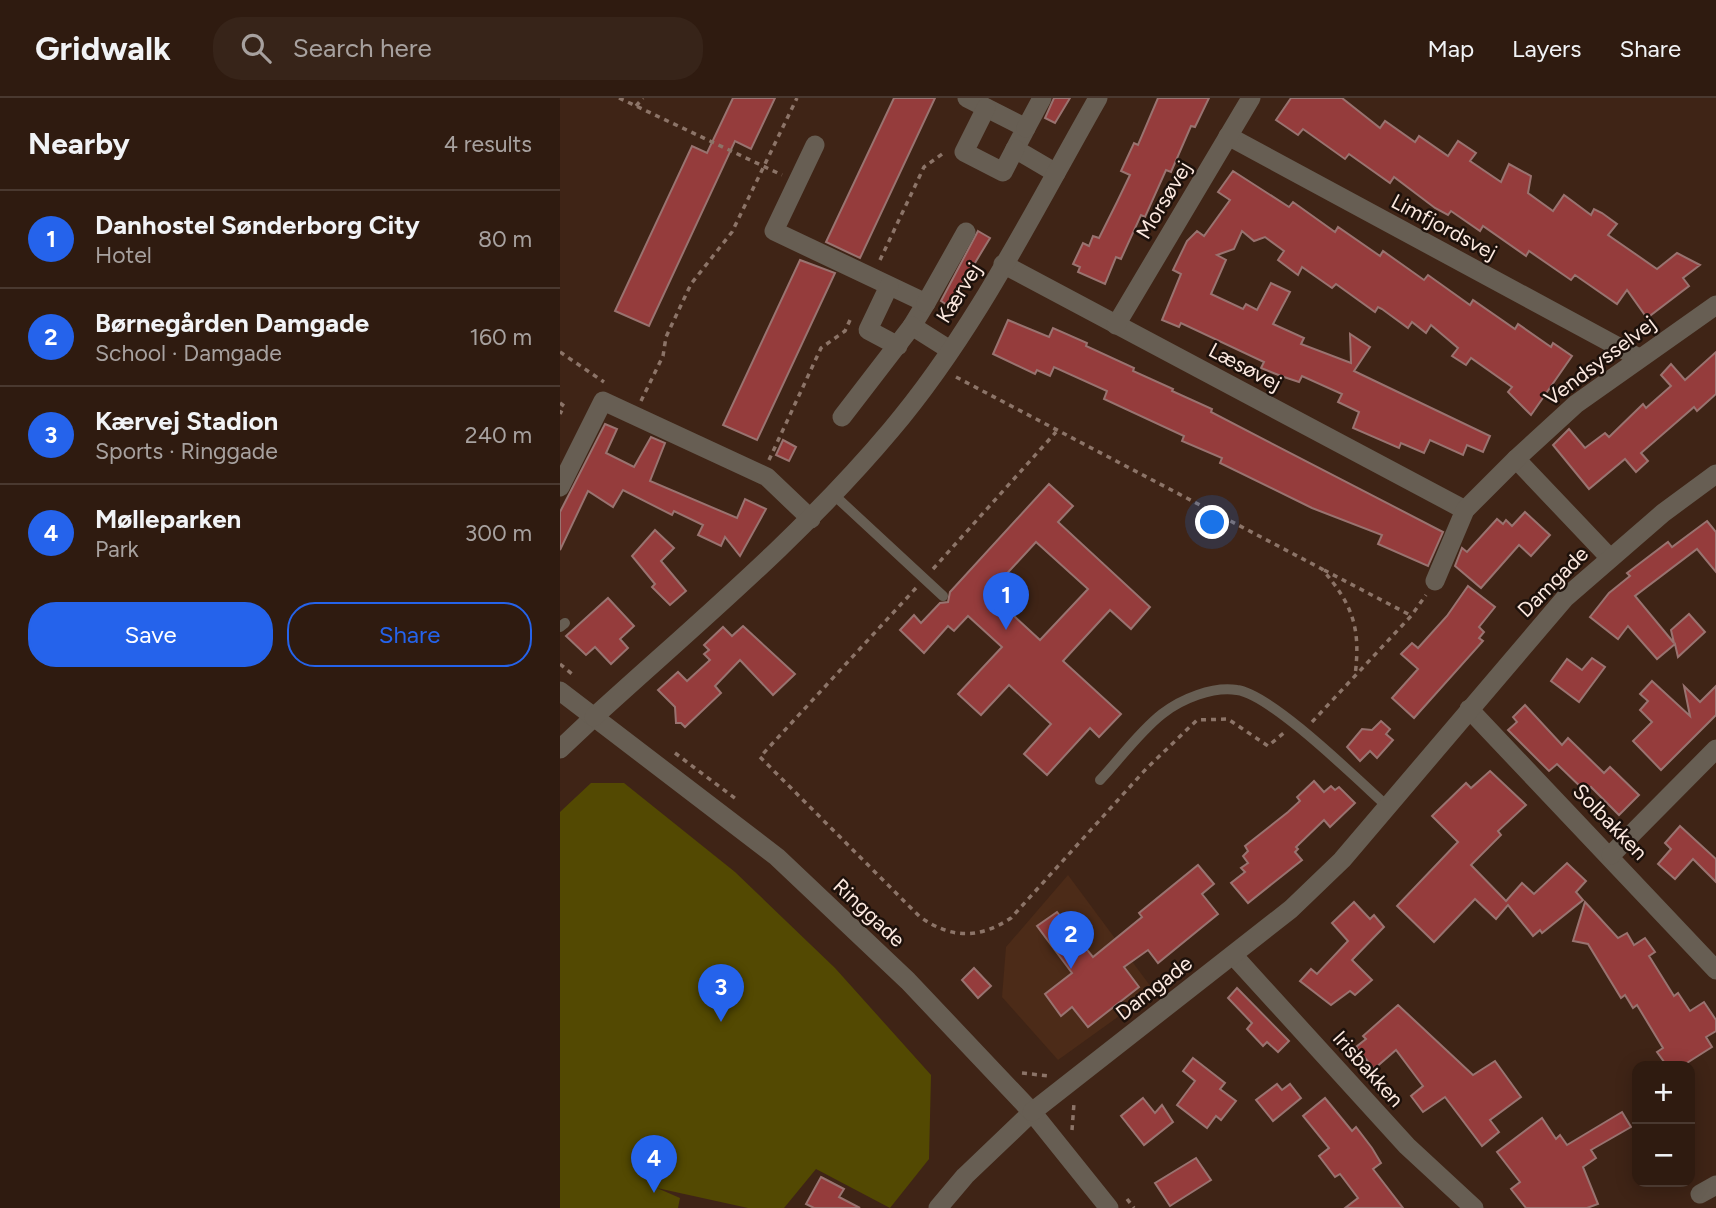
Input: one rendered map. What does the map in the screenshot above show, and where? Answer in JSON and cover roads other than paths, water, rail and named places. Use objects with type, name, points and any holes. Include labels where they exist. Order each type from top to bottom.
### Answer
[{"type":"street","points":[[967,98],[1026,128]]},
{"type":"street","points":[[986,108],[964,152],[1003,172],[1042,98]]},
{"type":"street","name":"Kærvej","points":[[560,749],[811,519],[892,429],[939,368],[1003,264],[1098,98]]},
{"type":"street","name":"Morsøvej","points":[[1116,325],[1251,98]]},
{"type":"street","name":"Limfjordsvej","points":[[1228,136],[1639,358]]},
{"type":"street","points":[[815,145],[795,181],[774,231],[926,303]]},
{"type":"street","points":[[1015,149],[1056,173]]},
{"type":"street","points":[[842,416],[912,326],[966,232]]},
{"type":"street","name":"Læsøvej","points":[[1003,264],[1465,510]]},
{"type":"street","points":[[889,286],[868,330],[898,346]]},
{"type":"street","name":"Vendsysselvej","points":[[1435,581],[1465,510],[1516,459],[1576,404],[1716,305]]},
{"type":"street","points":[[912,326],[950,350]]},
{"type":"street","points":[[560,487],[603,401],[767,477],[811,519]]},
{"type":"street","points":[[1516,459],[1610,558]]},
{"type":"street","name":"Damgade","points":[[944,1206],[1032,1112],[1301,899],[1342,860],[1565,598],[1610,558],[1716,474]]},
{"type":"street","name":"Ringgade","points":[[560,691],[777,858],[908,981],[1032,1112],[1109,1208]]},
{"type":"street","name":"Solbakken","points":[[1469,709],[1611,855],[1716,970]]},
{"type":"street","points":[[1611,855],[1716,749]]},
{"type":"street","name":"Irisbakken","points":[[1233,955],[1407,1146],[1474,1208]]},
{"type":"lane","points":[[834,495],[943,596]]},
{"type":"lane","points":[[1100,780],[1162,714],[1188,699],[1215,690],[1239,690],[1264,701],[1388,807]]},
{"type":"place","name":"Danhostel Sønderborg City","points":[[1006,630]]},
{"type":"place","name":"Børnegården Damgade","points":[[1071,969]]},
{"type":"place","name":"Kærvej Stadion","points":[[721,1022]]},
{"type":"place","name":"Mølleparken","points":[[654,1193]]}]
